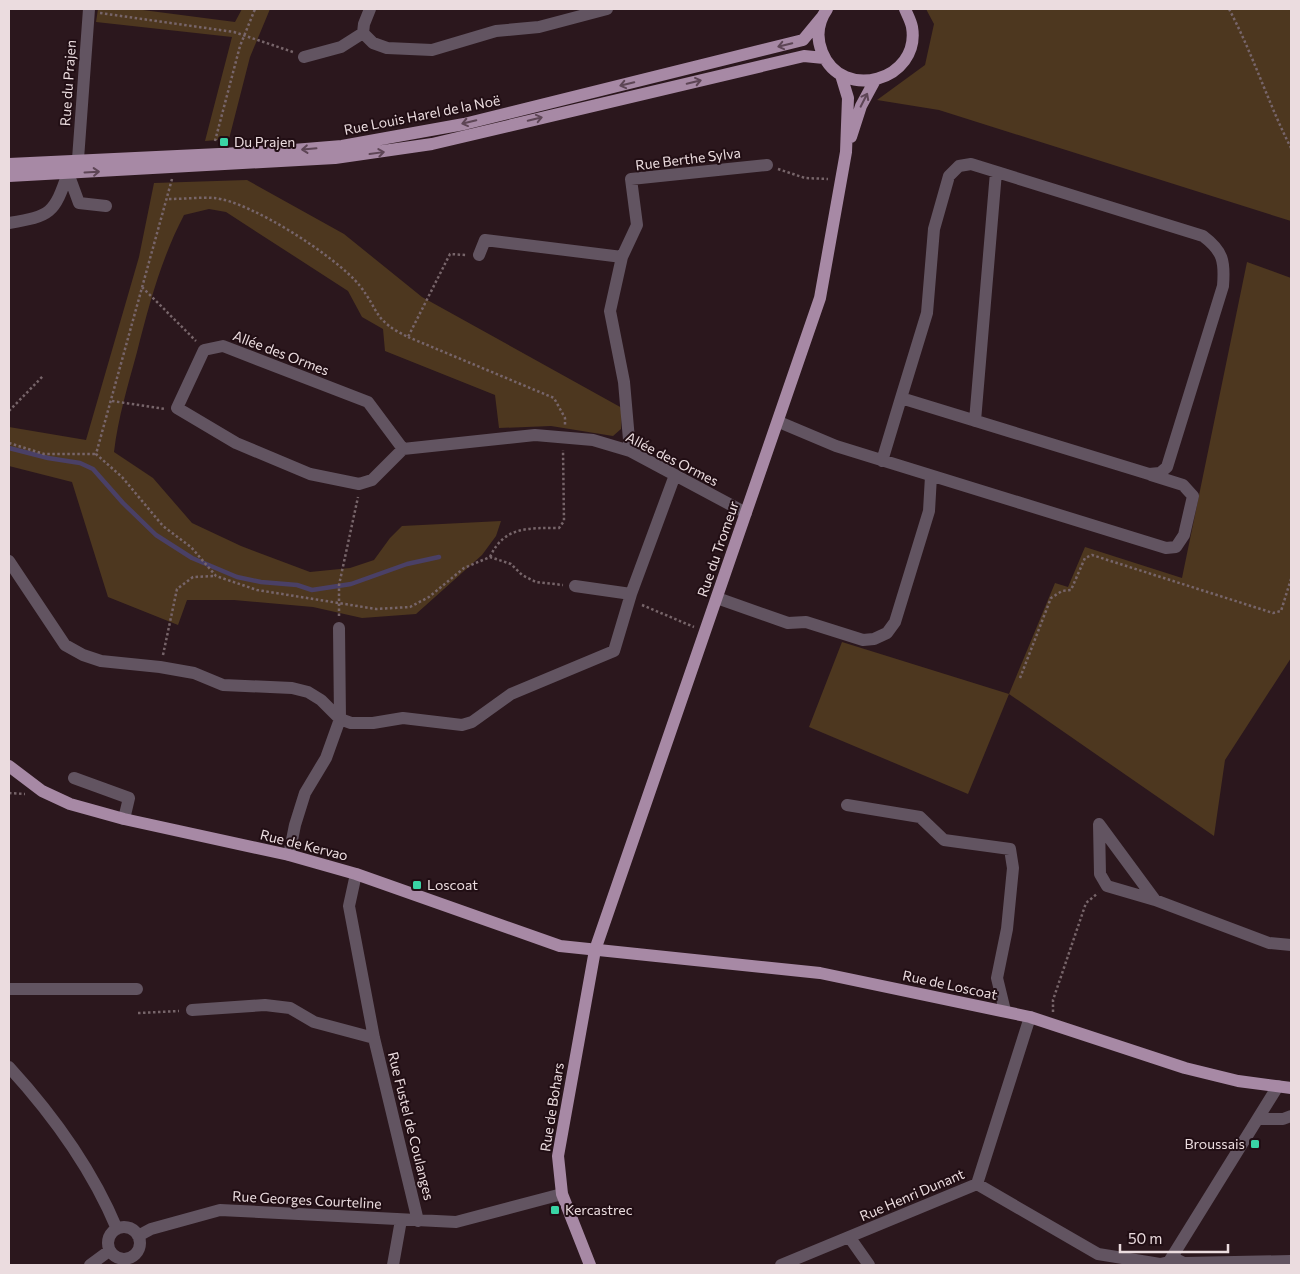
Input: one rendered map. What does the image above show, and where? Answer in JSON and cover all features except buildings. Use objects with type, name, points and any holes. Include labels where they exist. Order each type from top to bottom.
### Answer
[{"type":"main road","points":[[824,13],[819,38],[824,58],[841,75],[857,82],[874,82],[891,75],[905,62],[912,45],[912,26],[905,9]]},
{"type":"main road","name":"Rue Louis Harel de la Noë","points":[[9,164],[78,159],[281,151],[342,146],[405,136],[473,122],[803,40],[824,13]]},
{"type":"main road","name":"Rue Louis Harel de la Noë","points":[[9,176],[335,158],[405,148],[804,56],[824,58]]},
{"type":"main road","name":"Rue du Tromeur","points":[[595,950],[779,422],[820,298],[843,179],[846,152],[848,98],[841,75]]},
{"type":"main road","name":"Rue du Tromeur","points":[[846,152],[861,106],[874,82]]},
{"type":"main road","name":"Rue de Kervao","points":[[9,766],[42,791],[70,804],[124,819],[289,855],[356,874],[560,946],[595,950]]},
{"type":"main road","name":"Rue de Loscoat","points":[[595,950],[820,973],[1030,1017],[1054,1023],[1184,1068],[1238,1081],[1291,1088]]},
{"type":"main road","name":"Rue de Bohars","points":[[590,1265],[562,1194],[558,1156],[595,950]]},
{"type":"street","points":[[370,9],[364,24],[364,33],[373,43],[387,48],[432,50],[496,31],[539,27],[607,9]]},
{"type":"street","name":"Rue du Prajen","points":[[78,159],[89,10]]},
{"type":"street","points":[[304,57],[341,47],[364,33]]},
{"type":"street","points":[[882,461],[927,313],[934,229],[949,176],[959,166],[971,164],[1202,236],[1215,245],[1222,256],[1223,286],[1167,467],[1160,473],[1149,474]]},
{"type":"street","name":"Rue Berthe Sylva","points":[[630,451],[624,382],[610,311],[622,257],[636,225],[631,179],[767,165]]},
{"type":"street","points":[[975,421],[996,172]]},
{"type":"street","points":[[68,173],[79,204],[106,206]]},
{"type":"street","points":[[9,224],[42,217],[58,202],[68,173]]},
{"type":"street","points":[[479,255],[485,240],[622,257]]},
{"type":"street","name":"Allée des Ormes","points":[[204,350],[224,346],[368,402],[403,449],[535,435],[593,440],[630,451],[746,513]]},
{"type":"street","points":[[204,350],[177,408],[236,444],[310,474],[359,484],[372,480],[403,449]]},
{"type":"street","points":[[779,422],[836,446],[882,461],[1166,548],[1176,547],[1184,534],[1193,496],[1183,485],[902,398]]},
{"type":"street","points":[[9,562],[66,645],[83,655],[101,661],[160,667],[194,673],[223,685],[292,688],[308,692],[321,700],[340,719],[351,723],[373,723],[403,718],[454,725],[472,722],[511,694],[614,651],[631,594],[675,475]]},
{"type":"street","points":[[717,598],[788,623],[806,622],[863,640],[874,639],[887,633],[895,622],[929,511],[931,476]]},
{"type":"street","points":[[575,586],[631,594]]},
{"type":"street","points":[[289,855],[295,825],[305,793],[326,758],[340,719],[339,628]]},
{"type":"street","points":[[74,778],[129,798],[124,819]]},
{"type":"street","points":[[847,805],[920,817],[944,840],[1010,850],[1013,868],[1007,929],[997,978],[1005,1011]]},
{"type":"street","points":[[1156,900],[1099,824],[1100,874],[1106,886],[1156,900],[1269,943],[1291,945]]},
{"type":"street","name":"Rue Fustel de Coulanges","points":[[356,874],[349,906],[374,1038],[418,1221]]},
{"type":"street","points":[[9,989],[137,989]]},
{"type":"street","name":"Rue Fustel de Coulanges","points":[[192,1010],[265,1005],[290,1008],[314,1022],[374,1038]]},
{"type":"street","name":"Rue Henri Dunant","points":[[781,1265],[977,1184],[1030,1017]]},
{"type":"street","points":[[9,1067],[66,1138],[90,1176],[117,1229]]},
{"type":"street","points":[[1168,1264],[1278,1086]]},
{"type":"street","points":[[1259,1119],[1283,1119],[1291,1116]]},
{"type":"street","points":[[977,1184],[1098,1254],[1160,1264],[1168,1264],[1178,1260],[1184,1263],[1291,1261]]},
{"type":"street","name":"Rue Georges Courteline","points":[[138,1236],[151,1229],[220,1210],[456,1222],[562,1194]]},
{"type":"street","points":[[393,1265],[401,1220]]},
{"type":"street","points":[[126,1227],[138,1236],[140,1246],[133,1261],[116,1258],[109,1251],[108,1238],[117,1229],[126,1227]]},
{"type":"street","points":[[850,1238],[870,1265]]},
{"type":"street","points":[[90,1265],[109,1251]]},
{"type":"path","points":[[214,144],[219,116],[244,36],[255,9]]},
{"type":"path","points":[[1229,9],[1242,34],[1277,120],[1291,148]]},
{"type":"path","points":[[89,10],[234,32],[277,45],[304,57]]},
{"type":"path","points":[[767,165],[805,178],[843,179]]},
{"type":"path","points":[[96,454],[142,287],[169,199],[172,180],[180,176],[180,167]]},
{"type":"path","points":[[169,199],[215,198],[246,207],[304,240],[335,263],[359,285],[382,323],[408,336],[450,254],[479,255]]},
{"type":"path","points":[[142,287],[204,350]]},
{"type":"path","points":[[9,411],[43,376]]},
{"type":"path","points":[[112,401],[177,408]]},
{"type":"path","points":[[9,443],[44,454],[96,454],[122,477],[163,526],[191,547],[216,576]]},
{"type":"path","points":[[339,628],[339,585],[357,505],[359,484]]},
{"type":"path","points":[[1020,678],[1051,598],[1062,591],[1071,590],[1085,558],[1092,555],[1273,613],[1282,611],[1291,580]]},
{"type":"path","points":[[160,667],[177,589],[194,577],[216,576],[257,590],[300,596],[338,605],[376,609],[410,607],[429,597],[464,568],[490,557],[511,564],[522,575],[536,582],[575,586]]},
{"type":"path","points":[[631,594],[645,608],[705,632]]},
{"type":"path","points":[[1054,1023],[1053,1000],[1086,902],[1106,886]]},
{"type":"path","points":[[138,1013],[192,1010]]},
{"type":"shaded area","points":[[98,9],[135,9],[235,22],[242,9],[270,9],[250,57],[229,139],[205,141],[232,37],[96,22]]},
{"type":"shaded area","points":[[926,9],[1291,9],[1291,221],[939,110],[877,100],[925,65],[934,24]]},
{"type":"shaded area","points":[[247,180],[344,234],[422,297],[622,408],[621,429],[613,436],[551,426],[499,428],[495,395],[385,351],[383,329],[362,317],[348,291],[226,212],[209,209],[184,215],[162,265],[151,300],[124,402],[114,452],[153,478],[192,523],[241,546],[310,572],[350,568],[374,560],[390,538],[402,526],[501,521],[496,536],[482,555],[416,614],[362,618],[313,607],[234,600],[187,600],[178,625],[108,597],[72,482],[9,466],[9,427],[86,440],[139,257],[154,183]]},
{"type":"shaded area","points":[[1247,262],[1291,278],[1291,658],[1225,760],[1214,836],[1009,694],[1055,583],[1068,587],[1085,547],[1182,578]]},
{"type":"shaded area","points":[[842,642],[1009,694],[968,794],[809,727]]},
{"type":"waterway","points":[[9,448],[48,458],[80,463],[93,469],[123,503],[156,535],[192,558],[237,577],[261,582],[297,585],[312,590],[351,584],[407,564],[439,557]]},
{"type":"place","name":"Du Prajen","points":[[224,142]]},
{"type":"place","name":"Loscoat","points":[[417,885]]},
{"type":"place","name":"Broussais","points":[[1255,1144]]},
{"type":"place","name":"Kercastrec","points":[[555,1210]]}]
